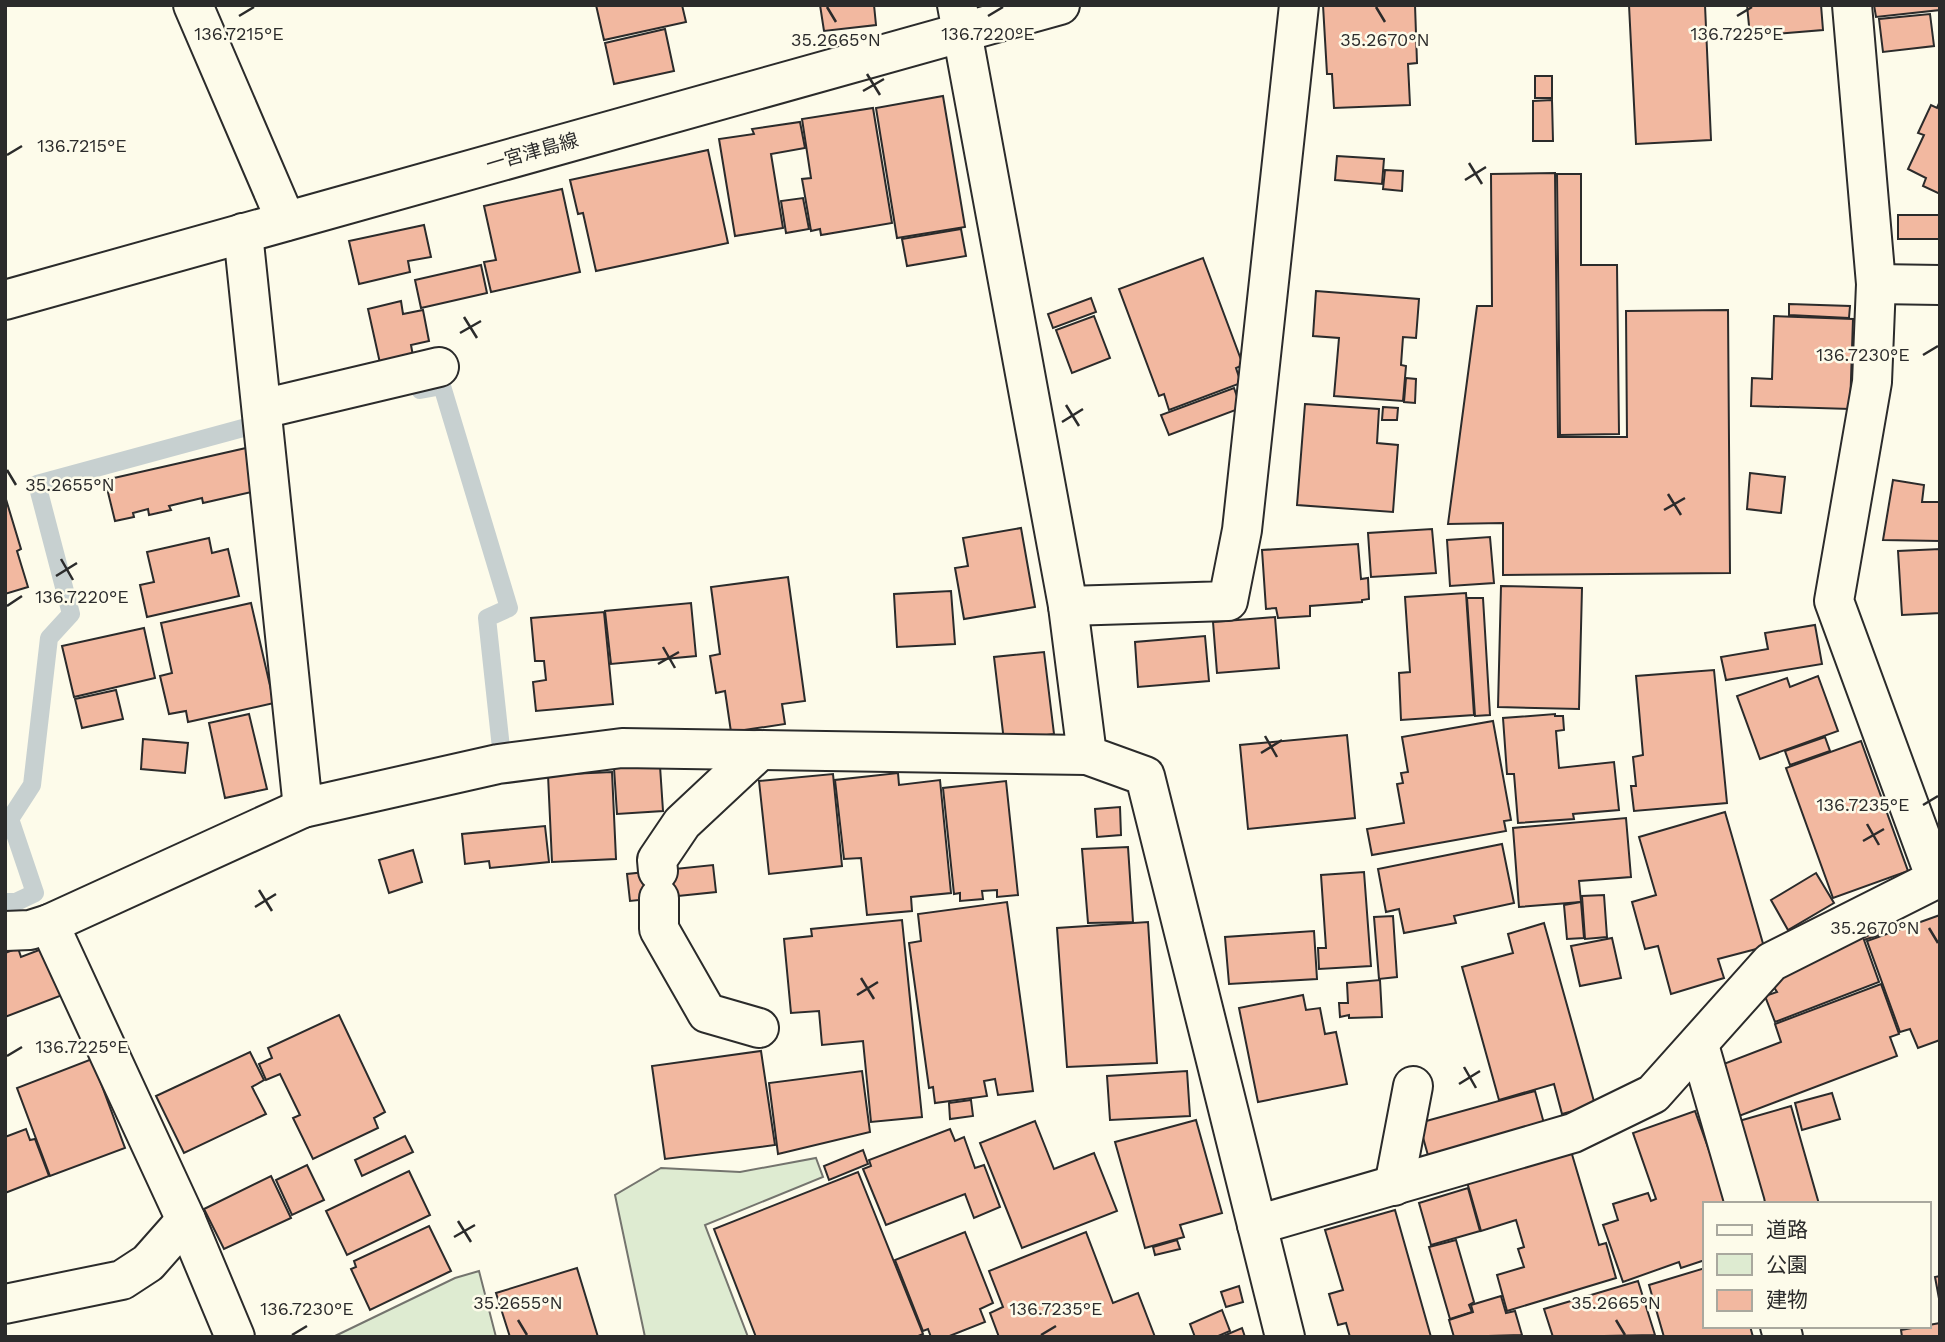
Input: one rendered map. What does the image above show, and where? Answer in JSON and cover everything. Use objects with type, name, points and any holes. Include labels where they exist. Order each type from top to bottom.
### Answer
[{"type":"street","points":[[193,5],[286,221]]},
{"type":"street","name":"一宮津島線","points":[[5,300],[286,221],[959,19],[1060,5]]},
{"type":"street","points":[[1068,606],[1228,601],[1242,530],[1299,5]]},
{"type":"street","points":[[1257,1225],[1573,1133],[1653,1094],[1771,962],[1938,879],[1834,601],[1872,382],[1876,284],[1853,5]]},
{"type":"street","points":[[959,19],[1068,606],[1087,755]]},
{"type":"street","points":[[243,233],[303,807]]},
{"type":"street","points":[[1876,284],[1940,285]]},
{"type":"street","points":[[262,409],[439,367]]},
{"type":"street","points":[[5,931],[30,930],[49,924],[303,807],[498,764],[622,748],[1087,755],[1145,776],[1284,1337]]},
{"type":"street","points":[[759,1028],[707,1013],[659,929],[657,860],[682,823],[760,750]]},
{"type":"street","points":[[49,924],[186,1220],[235,1337]]},
{"type":"street","points":[[1699,1045],[1744,1202]]},
{"type":"street","points":[[1394,1186],[1413,1086]]},
{"type":"street","points":[[5,1304],[122,1280],[148,1263],[186,1220]]},
{"type":"green space","points":[[816,1158],[823,1177],[705,1225],[748,1337],[645,1337],[615,1195],[661,1168],[740,1172]]},
{"type":"green space","points":[[479,1271],[496,1337],[333,1337],[455,1278]]},
{"type":"building","points":[[596,5],[682,5],[686,22],[604,40]]},
{"type":"building","points":[[820,5],[874,5],[876,25],[824,31]]},
{"type":"building","points":[[1323,5],[1415,5],[1417,63],[1408,64],[1410,105],[1334,108],[1332,74],[1327,74]]},
{"type":"building","points":[[1629,5],[1705,5],[1711,140],[1636,144]]},
{"type":"building","points":[[1747,5],[1821,5],[1823,30],[1750,36]]},
{"type":"building","points":[[1874,5],[1940,5],[1940,10],[1876,17]]},
{"type":"building","points":[[1930,14],[1934,46],[1883,52],[1879,19]]},
{"type":"building","points":[[665,29],[674,71],[614,84],[605,43]]},
{"type":"building","points":[[1535,76],[1552,76],[1552,98],[1535,98]]},
{"type":"building","points":[[943,96],[965,227],[897,238],[876,108]]},
{"type":"building","points":[[1552,100],[1553,141],[1533,141],[1533,101]]},
{"type":"building","points":[[1940,101],[1940,194],[1923,186],[1926,178],[1908,169],[1924,135],[1918,133],[1931,105],[1937,108]]},
{"type":"building","points":[[873,108],[892,223],[821,235],[820,229],[811,231],[802,179],[811,178],[802,119]]},
{"type":"building","points":[[800,122],[805,148],[771,154],[783,228],[735,236],[719,139],[754,134],[752,129]]},
{"type":"building","points":[[708,150],[728,243],[596,271],[583,213],[578,214],[570,180]]},
{"type":"building","points":[[1337,156],[1384,159],[1382,184],[1335,180]]},
{"type":"building","points":[[1385,170],[1403,171],[1402,191],[1383,189]]},
{"type":"building","points":[[1555,173],[1558,437],[1627,437],[1626,311],[1728,310],[1730,573],[1503,575],[1503,523],[1448,524],[1477,306],[1492,306],[1491,174]]},
{"type":"building","points":[[1557,174],[1581,174],[1581,265],[1617,265],[1619,434],[1560,435]]},
{"type":"building","points":[[562,189],[580,272],[491,292],[484,262],[496,260],[484,206]]},
{"type":"building","points":[[803,198],[809,229],[786,233],[781,201]]},
{"type":"building","points":[[1898,215],[1940,215],[1940,239],[1898,239]]},
{"type":"building","points":[[424,225],[431,257],[408,261],[410,272],[359,284],[349,241]]},
{"type":"building","points":[[961,229],[966,256],[907,266],[902,239]]},
{"type":"building","points":[[1203,258],[1243,365],[1236,368],[1241,383],[1169,410],[1164,394],[1159,396],[1119,289]]},
{"type":"building","points":[[481,265],[487,293],[421,308],[415,280]]},
{"type":"building","points":[[1316,291],[1419,299],[1416,338],[1403,337],[1401,365],[1406,366],[1403,401],[1334,396],[1339,338],[1313,336]]},
{"type":"building","points":[[1091,298],[1096,312],[1053,328],[1048,314]]},
{"type":"building","points":[[401,301],[403,314],[423,310],[429,341],[411,345],[413,356],[380,363],[368,309]]},
{"type":"building","points":[[1789,304],[1850,306],[1849,318],[1789,315]]},
{"type":"building","points":[[1094,316],[1110,358],[1072,373],[1056,330]]},
{"type":"building","points":[[1774,316],[1853,319],[1850,409],[1751,406],[1752,378],[1772,379]]},
{"type":"building","points":[[1406,378],[1416,379],[1415,403],[1404,402]]},
{"type":"building","points":[[1234,388],[1241,408],[1169,435],[1161,415]]},
{"type":"building","points":[[1305,404],[1379,409],[1377,443],[1398,445],[1393,512],[1297,505]]},
{"type":"building","points":[[1383,407],[1398,408],[1397,420],[1382,420]]},
{"type":"building","points":[[246,448],[256,491],[203,503],[202,498],[169,506],[171,510],[149,515],[148,509],[133,513],[134,517],[115,521],[105,480]]},
{"type":"building","points":[[1750,473],[1785,477],[1781,513],[1747,509]]},
{"type":"building","points":[[1893,480],[1924,485],[1922,502],[1940,502],[1940,541],[1883,540]]},
{"type":"building","points":[[5,496],[21,549],[17,551],[28,587],[5,594]]},
{"type":"building","points":[[1021,528],[1035,607],[964,619],[955,568],[968,566],[963,538]]},
{"type":"building","points":[[1432,529],[1436,573],[1371,577],[1368,533]]},
{"type":"building","points":[[1490,537],[1494,583],[1450,586],[1447,540]]},
{"type":"building","points":[[209,538],[212,553],[228,549],[239,596],[147,617],[140,585],[154,582],[147,552]]},
{"type":"building","points":[[1358,544],[1361,579],[1368,578],[1369,599],[1362,602],[1310,606],[1310,616],[1278,618],[1276,608],[1266,609],[1262,550]]},
{"type":"building","points":[[1940,549],[1940,613],[1902,615],[1898,551]]},
{"type":"building","points":[[788,577],[805,701],[782,704],[785,724],[731,732],[725,691],[716,693],[710,656],[720,654],[711,587]]},
{"type":"building","points":[[1501,586],[1582,588],[1579,709],[1498,707]]},
{"type":"building","points":[[951,591],[955,644],[897,647],[894,594]]},
{"type":"building","points":[[1466,593],[1474,715],[1401,720],[1399,673],[1410,672],[1405,597]]},
{"type":"building","points":[[1467,598],[1483,598],[1490,715],[1475,716]]},
{"type":"building","points":[[251,603],[274,703],[188,722],[186,711],[169,714],[160,676],[172,673],[161,623]]},
{"type":"building","points":[[691,603],[696,656],[611,664],[605,611]]},
{"type":"building","points":[[604,612],[613,704],[536,711],[533,682],[546,680],[544,661],[535,661],[531,618]]},
{"type":"building","points":[[1275,617],[1279,668],[1217,673],[1213,622]]},
{"type":"building","points":[[1815,625],[1822,664],[1726,680],[1721,657],[1768,649],[1765,633]]},
{"type":"building","points":[[144,628],[155,678],[74,697],[62,646]]},
{"type":"building","points":[[1205,636],[1209,681],[1138,687],[1135,642]]},
{"type":"building","points":[[1044,652],[1054,734],[1004,741],[994,657]]},
{"type":"building","points":[[1714,670],[1727,803],[1634,811],[1631,786],[1636,786],[1633,757],[1643,755],[1636,676]]},
{"type":"building","points":[[1818,676],[1838,731],[1760,759],[1737,696],[1787,678],[1790,687]]},
{"type":"building","points":[[116,690],[123,719],[82,728],[75,699]]},
{"type":"building","points":[[249,714],[267,789],[225,798],[209,723]]},
{"type":"building","points":[[1555,714],[1563,716],[1564,730],[1556,731],[1559,768],[1614,762],[1619,810],[1573,814],[1574,819],[1518,823],[1514,774],[1507,774],[1503,718]]},
{"type":"building","points":[[1493,721],[1511,820],[1504,821],[1506,831],[1372,855],[1367,829],[1404,823],[1397,784],[1403,783],[1401,773],[1408,772],[1402,737]]},
{"type":"building","points":[[1347,735],[1355,818],[1248,829],[1240,745]]},
{"type":"building","points":[[1825,737],[1830,751],[1790,765],[1785,751]]},
{"type":"building","points":[[143,739],[188,743],[185,773],[141,769]]},
{"type":"building","points":[[1861,741],[1908,871],[1833,898],[1786,768]]},
{"type":"building","points":[[660,766],[663,811],[617,814],[614,768]]},
{"type":"building","points":[[612,772],[616,859],[552,862],[548,775]]},
{"type":"building","points":[[898,773],[899,785],[940,780],[951,893],[911,897],[912,911],[867,915],[861,858],[844,859],[835,780]]},
{"type":"building","points":[[833,774],[842,866],[769,874],[759,781]]},
{"type":"building","points":[[1006,781],[1018,895],[997,897],[997,890],[982,891],[983,899],[960,901],[960,893],[954,894],[943,788]]},
{"type":"building","points":[[1120,807],[1121,835],[1097,837],[1095,809]]},
{"type":"building","points":[[1725,812],[1764,947],[1718,959],[1724,978],[1671,994],[1658,946],[1645,949],[1632,902],[1656,895],[1639,837]]},
{"type":"building","points":[[1626,818],[1631,877],[1579,881],[1581,902],[1519,907],[1513,828]]},
{"type":"building","points":[[545,826],[549,862],[490,868],[489,861],[465,864],[462,834]]},
{"type":"building","points":[[1502,844],[1514,903],[1454,916],[1456,923],[1404,933],[1399,909],[1386,912],[1378,869]]},
{"type":"building","points":[[1128,847],[1133,922],[1088,923],[1082,849]]},
{"type":"building","points":[[413,850],[422,882],[389,893],[379,860]]},
{"type":"building","points":[[713,865],[716,892],[630,901],[627,874]]},
{"type":"building","points":[[1364,872],[1371,966],[1319,969],[1318,948],[1326,948],[1321,875]]},
{"type":"building","points":[[1816,873],[1834,903],[1788,930],[1771,900]]},
{"type":"building","points":[[1604,895],[1607,937],[1585,939],[1582,896]]},
{"type":"building","points":[[1007,902],[1033,1091],[998,1095],[995,1079],[984,1081],[987,1096],[935,1103],[933,1087],[929,1088],[909,943],[921,941],[918,914]]},
{"type":"building","points":[[1581,902],[1584,938],[1567,939],[1564,905]]},
{"type":"building","points":[[1940,915],[1940,1040],[1918,1048],[1910,1029],[1900,1032],[1867,941]]},
{"type":"building","points":[[1393,916],[1397,977],[1379,979],[1374,917]]},
{"type":"building","points":[[902,920],[922,1117],[871,1122],[863,1041],[822,1045],[819,1011],[791,1013],[784,939],[812,936],[811,929]]},
{"type":"building","points":[[1875,921],[1879,935],[1864,940],[1879,982],[1775,1022],[1765,996],[1777,992],[1770,981]]},
{"type":"building","points":[[1148,922],[1157,1063],[1067,1067],[1057,928]]},
{"type":"building","points":[[1544,923],[1595,1105],[1562,1114],[1554,1084],[1499,1100],[1462,967],[1513,953],[1508,934]]},
{"type":"building","points":[[1314,931],[1317,979],[1229,984],[1225,937]]},
{"type":"building","points":[[1612,938],[1621,978],[1580,986],[1571,946]]},
{"type":"building","points":[[47,947],[65,994],[5,1017],[5,953],[18,948],[21,957]]},
{"type":"building","points":[[1380,980],[1382,1017],[1340,1017],[1339,1003],[1348,1003],[1347,983]]},
{"type":"building","points":[[1881,984],[1899,1034],[1890,1037],[1897,1056],[1739,1116],[1721,1065],[1781,1042],[1775,1024]]},
{"type":"building","points":[[1303,995],[1306,1010],[1320,1008],[1325,1034],[1336,1032],[1347,1084],[1258,1102],[1239,1008]]},
{"type":"building","points":[[339,1015],[385,1112],[374,1118],[378,1128],[313,1159],[293,1118],[300,1115],[280,1074],[266,1080],[259,1064],[272,1058],[268,1048]]},
{"type":"building","points":[[761,1051],[775,1145],[665,1159],[652,1066]]},
{"type":"building","points":[[250,1052],[264,1080],[252,1087],[266,1114],[184,1153],[156,1096]]},
{"type":"building","points":[[92,1059],[125,1148],[50,1176],[17,1088]]},
{"type":"building","points":[[862,1071],[870,1132],[778,1154],[769,1083]]},
{"type":"building","points":[[1187,1071],[1190,1116],[1110,1120],[1107,1076]]},
{"type":"building","points":[[1535,1091],[1545,1127],[1429,1159],[1419,1123]]},
{"type":"building","points":[[1832,1093],[1840,1119],[1802,1130],[1795,1103]]},
{"type":"building","points":[[971,1100],[973,1116],[950,1119],[949,1103]]},
{"type":"building","points":[[1791,1106],[1818,1202],[1761,1202],[1739,1121]]},
{"type":"building","points":[[1695,1111],[1727,1202],[1703,1202],[1703,1261],[1681,1268],[1679,1262],[1623,1282],[1603,1225],[1618,1220],[1613,1204],[1648,1193],[1651,1201],[1656,1199],[1633,1133]]},
{"type":"building","points":[[1196,1120],[1222,1213],[1180,1225],[1184,1237],[1145,1248],[1115,1142]]},
{"type":"building","points":[[1035,1121],[1054,1169],[1094,1153],[1117,1211],[1022,1248],[980,1143]]},
{"type":"building","points":[[26,1129],[30,1140],[35,1139],[49,1176],[5,1193],[5,1137]]},
{"type":"building","points":[[950,1129],[955,1141],[964,1137],[975,1168],[984,1165],[1000,1207],[974,1218],[965,1194],[886,1225],[863,1169],[871,1166],[869,1160]]},
{"type":"building","points":[[405,1136],[413,1152],[362,1176],[355,1160]]},
{"type":"building","points":[[863,1150],[868,1164],[829,1180],[824,1166]]},
{"type":"building","points":[[1571,1151],[1599,1245],[1606,1243],[1616,1278],[1507,1311],[1497,1275],[1524,1267],[1518,1249],[1524,1247],[1516,1220],[1481,1231],[1467,1182]]},
{"type":"building","points":[[307,1165],[324,1200],[292,1215],[276,1180]]},
{"type":"building","points":[[409,1171],[430,1215],[347,1255],[326,1211]]},
{"type":"building","points":[[858,1172],[923,1334],[916,1337],[756,1337],[714,1229]]},
{"type":"building","points":[[271,1176],[291,1218],[224,1249],[204,1209]]},
{"type":"building","points":[[1468,1188],[1480,1231],[1431,1245],[1419,1203]]},
{"type":"building","points":[[1395,1210],[1431,1337],[1350,1337],[1346,1323],[1338,1325],[1329,1294],[1343,1290],[1325,1230]]},
{"type":"building","points":[[429,1226],[451,1271],[370,1310],[351,1269],[356,1267],[354,1261]]},
{"type":"building","points":[[965,1232],[993,1303],[980,1309],[985,1322],[947,1337],[931,1337],[928,1329],[923,1331],[895,1260]]},
{"type":"building","points":[[1086,1232],[1113,1303],[1138,1293],[1155,1337],[999,1337],[990,1313],[1003,1307],[989,1271]]},
{"type":"building","points":[[1177,1240],[1180,1249],[1155,1255],[1153,1247]]},
{"type":"building","points":[[1456,1240],[1474,1302],[1469,1305],[1472,1312],[1450,1319],[1429,1247]]},
{"type":"building","points":[[577,1268],[598,1337],[510,1337],[496,1293]]},
{"type":"building","points":[[1703,1269],[1703,1328],[1751,1328],[1753,1337],[1664,1337],[1649,1285]]},
{"type":"building","points":[[1940,1276],[1940,1304],[1935,1277]]},
{"type":"building","points":[[1638,1281],[1655,1335],[1553,1337],[1544,1309]]},
{"type":"building","points":[[1239,1286],[1243,1302],[1226,1307],[1221,1292]]},
{"type":"building","points":[[1501,1296],[1506,1313],[1515,1311],[1522,1335],[1454,1337],[1449,1320],[1473,1312],[1471,1305]]},
{"type":"building","points":[[1222,1310],[1230,1331],[1216,1337],[1195,1337],[1190,1324]]},
{"type":"building","points":[[1940,1323],[1940,1337],[1902,1337],[1901,1330],[1931,1328],[1931,1325]]},
{"type":"building","points":[[1242,1328],[1245,1337],[1221,1337]]},
{"type":"waterway","points":[[420,390],[442,386],[509,608],[487,618],[501,748]]},
{"type":"waterway","points":[[5,902],[16,902],[35,893],[10,819],[32,785],[49,638],[71,614],[37,484],[243,428]]}]
